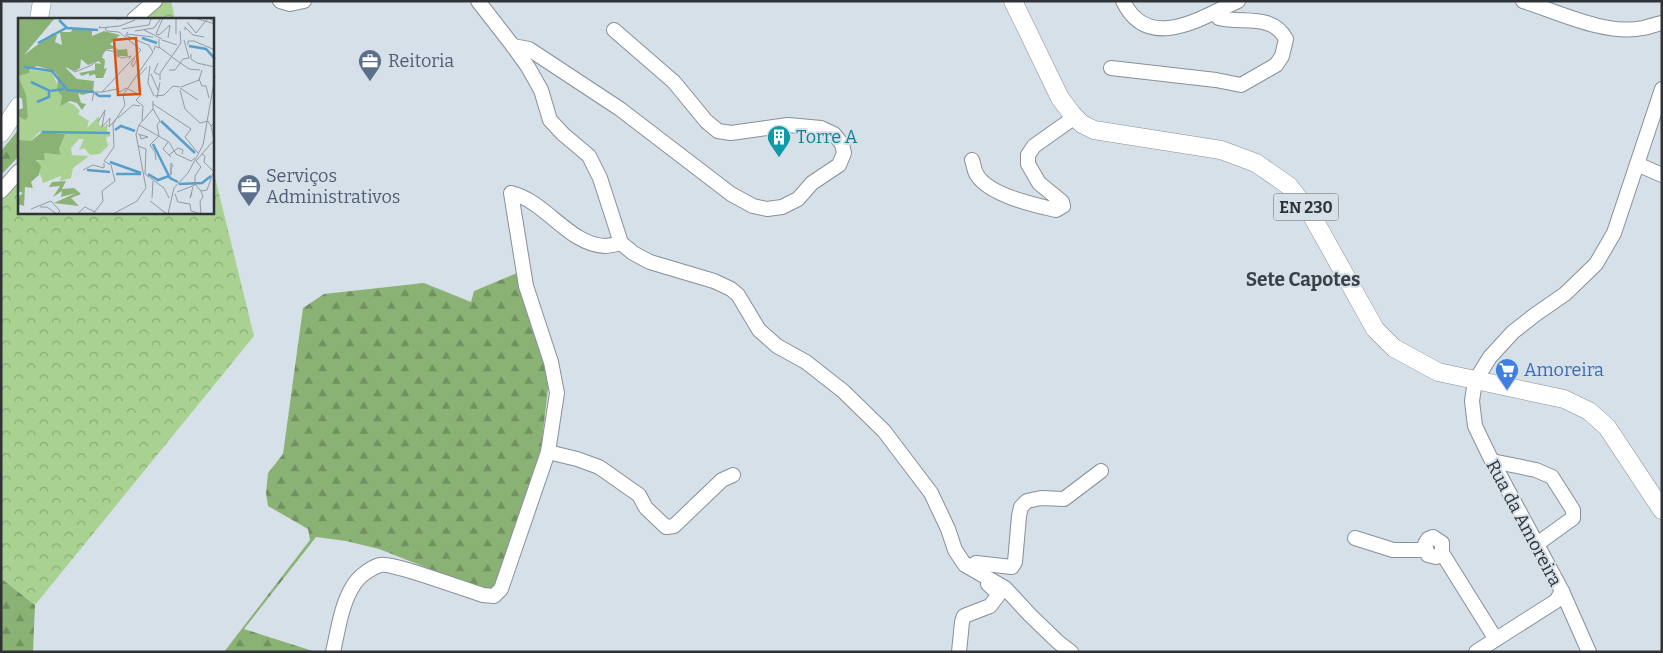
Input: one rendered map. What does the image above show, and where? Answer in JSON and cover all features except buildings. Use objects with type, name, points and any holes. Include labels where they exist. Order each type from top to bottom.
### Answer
[{"type":"main road","points":[[39,18],[42,1]]},
{"type":"main road","name":"EN 230","points":[[1013,1],[1060,98],[1082,124],[1094,130],[1221,150],[1256,163],[1289,186],[1311,214],[1375,329],[1394,348],[1438,372],[1564,399],[1589,411],[1608,427],[1662,510]]},
{"type":"main road","points":[[1,133],[18,108]]},
{"type":"street","points":[[135,18],[155,1]]},
{"type":"street","points":[[280,1],[290,4],[304,1]]},
{"type":"street","points":[[478,1],[513,46],[540,90],[550,120],[589,156],[600,178],[621,243],[633,253],[650,262],[714,281],[731,289],[742,301],[759,330],[777,346],[806,362],[843,391],[884,431],[931,493],[948,529],[955,550],[967,566],[1005,588],[1030,616],[1071,652]]},
{"type":"street","points":[[1123,1],[1136,20],[1144,25],[1169,29],[1188,25],[1238,1]]},
{"type":"street","points":[[1524,1],[1598,26],[1618,29],[1642,28],[1662,23]]},
{"type":"street","points":[[1111,68],[1216,80],[1241,85],[1276,65],[1282,56],[1286,39],[1281,31],[1274,26],[1261,22],[1219,18],[1215,12]]},
{"type":"street","points":[[513,46],[529,49],[620,109],[731,194],[753,206],[767,209],[790,203],[798,199],[812,183],[839,165],[844,153],[842,144],[834,134],[821,128],[788,125],[731,133],[718,131],[706,120],[674,82],[614,30]]},
{"type":"street","points":[[1475,381],[1490,357],[1513,332],[1565,294],[1596,264],[1614,233],[1662,89]]},
{"type":"street","points":[[972,160],[976,175],[988,188],[1034,205],[1056,210],[1063,206],[1062,202],[1039,183],[1028,164],[1028,155],[1034,146],[1075,117]]},
{"type":"street","points":[[1637,164],[1662,174]]},
{"type":"street","points":[[1,190],[18,172]]},
{"type":"street","points":[[333,652],[344,609],[353,585],[365,573],[381,564],[405,569],[483,595],[494,596],[501,589],[548,452],[557,393],[551,362],[526,286],[511,193],[524,196],[570,232],[590,243],[606,246],[621,243]]},
{"type":"street","name":"Rua da Amoreira","points":[[1475,381],[1472,401],[1475,426],[1562,591],[1556,600],[1476,652]]},
{"type":"street","points":[[548,452],[599,467],[639,495],[646,508],[666,527],[674,526],[722,480],[733,474]]},
{"type":"street","points":[[1492,461],[1536,470],[1552,477],[1573,510],[1573,518],[1537,544]]},
{"type":"street","points":[[967,566],[976,563],[1012,567],[1015,562],[1018,516],[1021,507],[1027,501],[1041,498],[1064,499],[1101,471]]},
{"type":"street","points":[[1355,538],[1393,550],[1426,550],[1425,544],[1428,539],[1433,537],[1442,542],[1442,553],[1495,638]]},
{"type":"street","points":[[959,652],[964,616],[990,606],[999,594],[987,583],[967,574],[967,566]]},
{"type":"street","points":[[1562,591],[1589,652]]},
{"type":"green space","points":[[163,1],[171,1],[175,18],[143,18]]},
{"type":"green space","points":[[18,130],[18,157],[1,175],[1,151]]},
{"type":"green space","points":[[214,173],[254,336],[35,605],[1,578],[1,198],[18,180],[18,214],[214,214]]},
{"type":"green space","points":[[517,273],[527,312],[539,333],[550,371],[541,449],[496,582],[491,590],[481,589],[379,549],[346,541],[316,537],[244,629],[316,652],[224,652],[310,540],[308,529],[268,506],[266,493],[268,473],[283,454],[303,308],[324,294],[424,283],[471,302],[474,291]]},
{"type":"green space","points":[[1,578],[35,605],[33,652],[1,652]]},
{"type":"place","name":"Reitoria","points":[[370,82]]},
{"type":"place","name":"Torre A","points":[[779,158]]},
{"type":"place","name":"Serviços Administrativos","points":[[249,207]]},
{"type":"place","name":"Amoreira","points":[[1507,391]]},
{"type":"district","name":"Sete Capotes","points":[[1303,279]]}]
